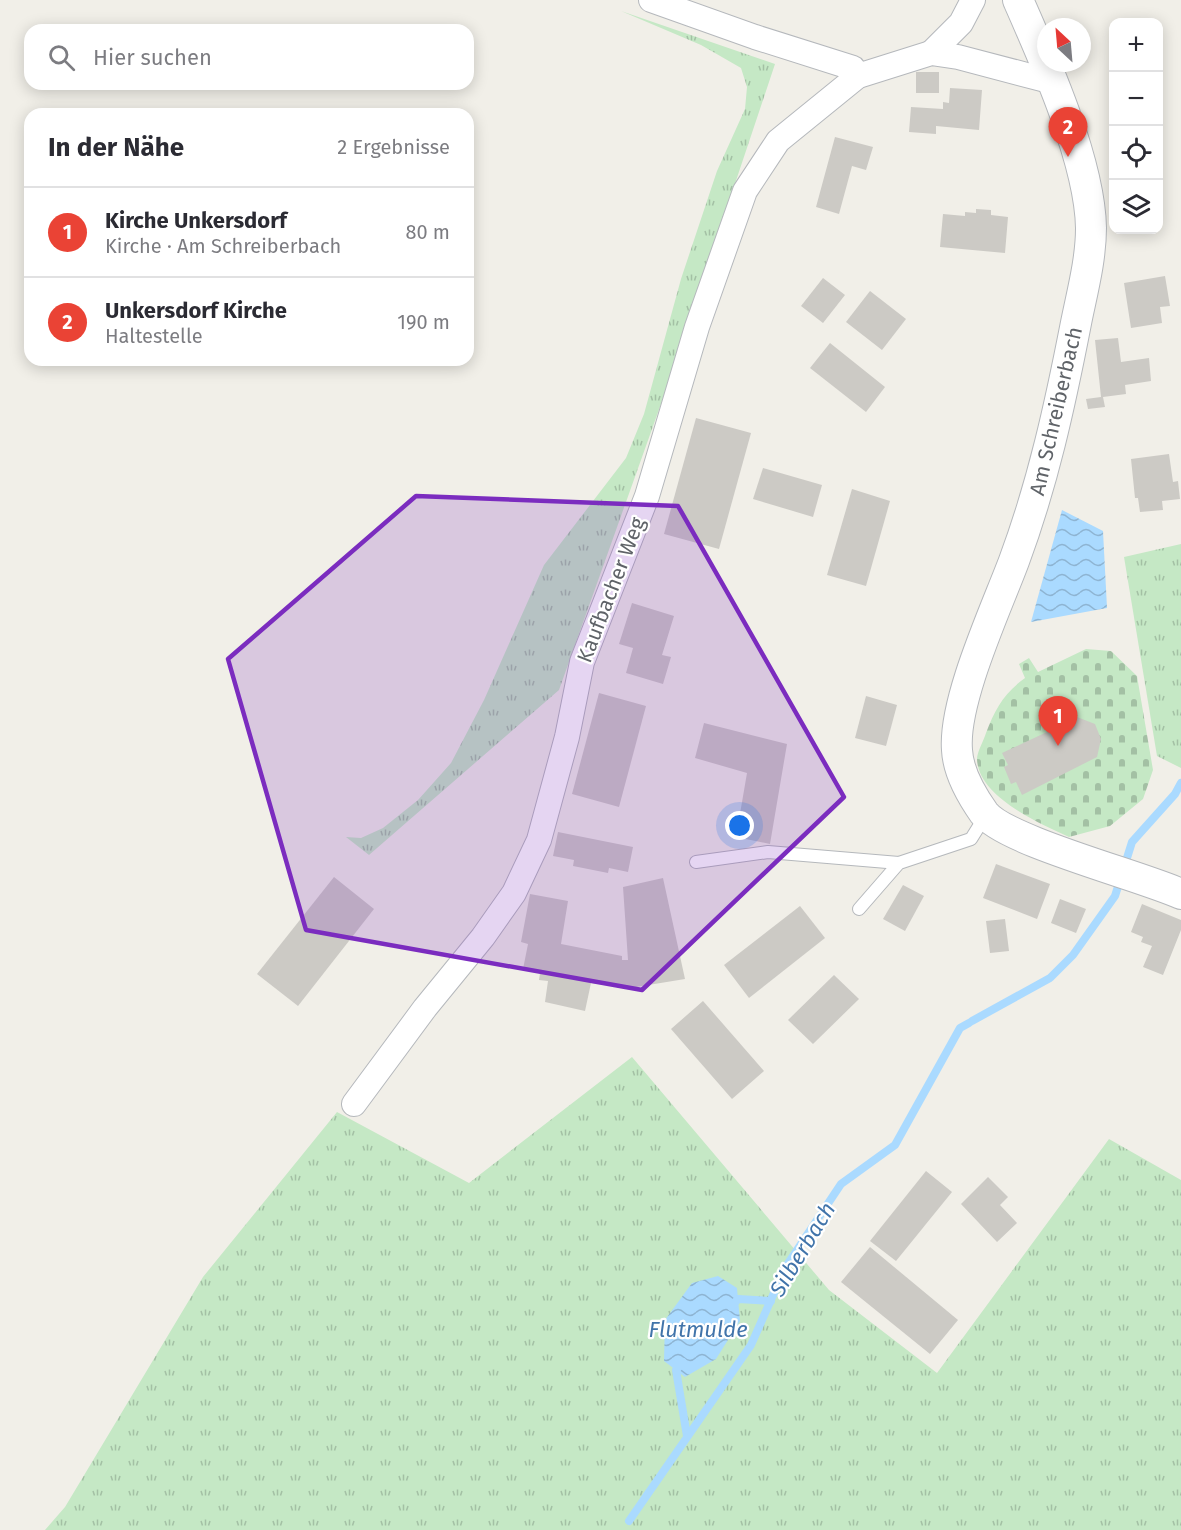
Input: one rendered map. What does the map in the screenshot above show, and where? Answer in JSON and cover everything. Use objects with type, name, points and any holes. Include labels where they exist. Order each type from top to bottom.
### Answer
[{"type":"street","points":[[651,0],[755,38],[853,68],[858,76],[931,53],[958,57],[1053,82]]},
{"type":"street","points":[[931,53],[961,23],[973,0]]},
{"type":"street","name":"Am Schreiberbach","points":[[1018,0],[1053,82],[1076,152],[1087,197],[1091,229],[1086,268],[1055,430],[1040,487],[959,717],[957,751],[966,782],[986,815],[1023,837],[1181,894]]},
{"type":"street","name":"Kaufbacher Weg","points":[[354,1104],[424,1008],[487,932],[514,893],[539,840],[567,737],[582,662],[647,496],[698,327],[745,191],[778,141],[858,76]]},
{"type":"lane","points":[[696,862],[768,852],[899,863],[971,839],[986,815]]},
{"type":"lane","points":[[859,909],[899,863]]},
{"type":"highlighted area","points":[[416,496],[678,506],[844,797],[642,990],[306,930],[228,659]]},
{"type":"green space","points":[[621,11],[775,64],[667,387],[559,690],[369,855],[346,837],[361,838],[383,828],[418,800],[451,763],[484,700],[544,565],[626,458],[644,414],[681,279],[717,171],[745,109],[747,87],[741,68],[701,45]]},
{"type":"green space","points":[[1181,544],[1181,768],[1157,756],[1124,557]]},
{"type":"green space","points":[[1086,649],[1111,651],[1137,676],[1153,770],[1143,799],[1110,826],[1069,837],[1028,817],[999,797],[980,773],[977,759],[989,724],[997,709],[1011,690],[1025,678],[1019,664],[1029,658],[1038,672]]},
{"type":"green space","points":[[632,1057],[829,1290],[937,1373],[1109,1139],[1181,1180],[1181,1530],[45,1530],[65,1507],[203,1277],[337,1112],[469,1183]]},
{"type":"water","points":[[1062,510],[1103,531],[1107,608],[1031,622]]},
{"type":"water","name":"Flutmulde","points":[[718,1276],[737,1288],[740,1321],[716,1359],[685,1377],[664,1361],[665,1320],[692,1283]]},
{"type":"building","points":[[916,72],[939,72],[939,93],[916,93]]},
{"type":"building","points":[[950,88],[982,90],[979,130],[936,126],[936,134],[909,132],[911,107],[943,109],[943,102],[949,103]]},
{"type":"building","points":[[835,137],[873,147],[866,170],[852,166],[839,214],[816,207]]},
{"type":"building","points":[[976,209],[991,210],[991,215],[1008,217],[1005,253],[940,247],[943,214],[965,216],[965,212],[976,213]]},
{"type":"building","points":[[1165,276],[1170,306],[1160,307],[1162,323],[1131,328],[1124,283]]},
{"type":"building","points":[[823,278],[845,295],[823,323],[801,306]]},
{"type":"building","points":[[870,291],[906,319],[882,350],[846,322]]},
{"type":"building","points":[[1118,338],[1121,362],[1149,358],[1151,381],[1125,385],[1126,394],[1103,397],[1105,407],[1088,409],[1086,399],[1101,397],[1095,340]]},
{"type":"building","points":[[830,343],[885,387],[866,412],[810,368]]},
{"type":"building","points":[[696,418],[751,433],[719,549],[664,534]]},
{"type":"building","points":[[1169,454],[1173,482],[1178,481],[1180,499],[1162,501],[1163,510],[1140,512],[1138,498],[1135,498],[1131,459]]},
{"type":"building","points":[[763,468],[822,485],[813,517],[753,499]]},
{"type":"building","points":[[852,489],[890,501],[866,586],[827,575]]},
{"type":"building","points":[[632,603],[674,616],[662,655],[671,657],[663,684],[626,673],[633,648],[619,644]]},
{"type":"building","points":[[599,693],[646,706],[619,807],[572,794]]},
{"type":"building","points":[[866,696],[897,705],[886,746],[855,738]]},
{"type":"building","points":[[1061,710],[1067,722],[1077,717],[1095,724],[1101,739],[1097,757],[1022,795],[1016,782],[1011,784],[1004,767],[1008,765],[1002,753],[1047,732],[1042,719]]},
{"type":"building","points":[[704,723],[787,744],[770,844],[736,837],[747,773],[695,758]]},
{"type":"building","points":[[558,832],[633,847],[628,872],[609,868],[608,873],[573,866],[574,860],[553,856]]},
{"type":"building","points":[[996,864],[1050,884],[1037,919],[983,898]]},
{"type":"building","points":[[334,877],[374,909],[298,1006],[257,974]]},
{"type":"building","points":[[663,878],[685,979],[630,988],[591,983],[585,1011],[545,1002],[548,981],[539,980],[540,973],[523,969],[528,944],[521,942],[530,894],[568,901],[561,944],[622,956],[622,960],[628,960],[623,887]]},
{"type":"building","points":[[903,885],[924,896],[905,931],[883,919]]},
{"type":"building","points":[[1060,899],[1086,909],[1076,933],[1051,923]]},
{"type":"building","points":[[1142,904],[1181,920],[1181,930],[1163,975],[1143,967],[1152,946],[1141,942],[1143,937],[1131,932]]},
{"type":"building","points":[[800,906],[825,938],[749,998],[724,965]]},
{"type":"building","points":[[1005,919],[1009,951],[990,953],[986,921]]},
{"type":"building","points":[[834,975],[859,999],[813,1044],[788,1020]]},
{"type":"building","points":[[703,1001],[764,1071],[732,1099],[671,1029]]},
{"type":"building","points":[[926,1171],[952,1192],[896,1261],[870,1241]]},
{"type":"building","points":[[988,1177],[1008,1197],[1000,1205],[1017,1223],[997,1242],[961,1204]]},
{"type":"building","points":[[870,1247],[958,1320],[930,1354],[841,1282]]},
{"type":"waterway","name":"Silberbach","points":[[972,1021],[1050,978],[1073,955],[1115,896],[1132,842],[1175,794],[1181,783]]},
{"type":"waterway","name":"Silberbach","points":[[629,1521],[751,1345],[785,1268],[841,1184],[895,1145],[960,1028],[969,1023]]},
{"type":"waterway","points":[[731,1307],[738,1299],[771,1301]]},
{"type":"waterway","points":[[683,1362],[676,1370],[687,1436]]},
{"type":"place","name":"Unkersdorf Kirche","points":[[1068,157]]},
{"type":"place","name":"Kirche Unkersdorf","points":[[1058,746]]}]
